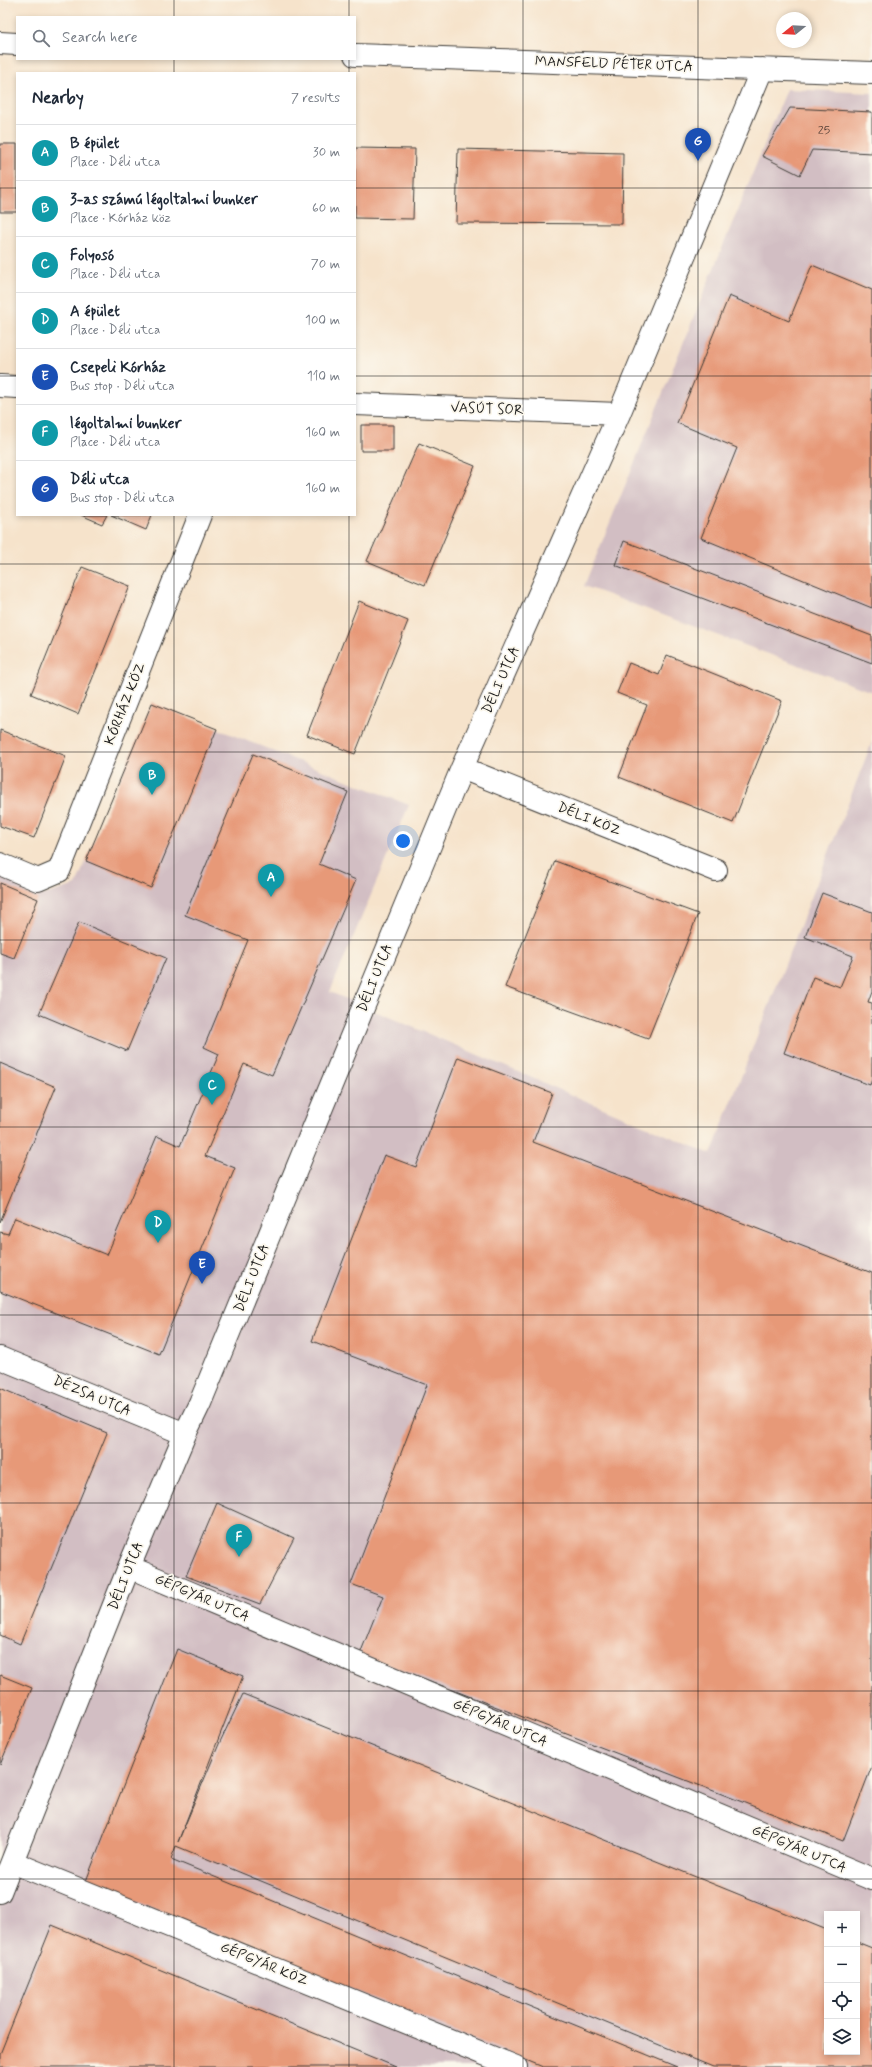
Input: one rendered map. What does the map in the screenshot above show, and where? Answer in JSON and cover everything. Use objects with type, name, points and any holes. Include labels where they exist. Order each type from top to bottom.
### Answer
[{"type":"street","points":[[0,43],[16,44]]},
{"type":"street","name":"MANSFELD PÉTER UTCA","points":[[356,55],[872,73]]},
{"type":"street","name":"DÉLI UTCA","points":[[0,1892],[129,1567],[184,1434],[200,1403],[462,768],[619,414],[762,69]]},
{"type":"street","points":[[0,386],[16,386]]},
{"type":"street","name":"VASÚT SOR","points":[[356,404],[619,414]]},
{"type":"street","name":"KÓRHÁZ KÖZ","points":[[0,864],[38,880],[59,871],[200,516]]},
{"type":"street","name":"DÉLI KÖZ","points":[[462,768],[716,870]]},
{"type":"street","name":"DÉZSA UTCA","points":[[0,1358],[184,1434]]},
{"type":"street","name":"GÉPGYÁR UTCA","points":[[129,1567],[872,1879]]},
{"type":"street","name":"GÉPGYÁR KÖZ","points":[[12,1862],[516,2067]]},
{"type":"shaded area","points":[[787,89],[872,93],[872,692],[584,586]]},
{"type":"shaded area","points":[[152,703],[409,805],[330,992],[711,1154],[872,742],[872,2067],[0,2067],[0,876],[44,895],[76,885]]},
{"type":"building","points":[[790,108],[872,112],[872,153],[812,150],[800,175],[762,156]]},
{"type":"building","points":[[0,144],[16,144],[16,212],[0,212]]},
{"type":"building","points":[[356,148],[415,149],[413,219],[356,218]]},
{"type":"building","points":[[458,149],[623,153],[622,224],[456,223]]},
{"type":"building","points":[[812,265],[872,290],[872,608],[701,538],[737,448],[677,423],[729,296],[789,321]]},
{"type":"building","points":[[361,425],[393,425],[393,451],[361,451]]},
{"type":"building","points":[[419,443],[475,466],[425,585],[367,561]]},
{"type":"building","points":[[83,516],[106,516],[102,524]]},
{"type":"building","points":[[113,516],[152,516],[146,530]]},
{"type":"building","points":[[624,541],[872,636],[872,663],[615,565]]},
{"type":"building","points":[[82,567],[130,586],[78,714],[31,694]]},
{"type":"building","points":[[359,601],[408,621],[355,754],[307,735]]},
{"type":"building","points":[[667,655],[782,701],[733,823],[619,777],[647,705],[617,693],[629,663],[659,675]]},
{"type":"building","points":[[152,703],[217,729],[151,888],[86,861]]},
{"type":"building","points":[[0,730],[66,756],[34,838],[0,826]]},
{"type":"building","points":[[253,754],[348,792],[319,864],[356,880],[272,1075],[244,1064],[205,1156],[235,1168],[159,1354],[0,1291],[0,1232],[8,1234],[15,1218],[107,1255],[157,1136],[180,1146],[219,1054],[204,1047],[248,940],[185,915]]},
{"type":"building","points":[[555,861],[698,914],[648,1039],[505,987]]},
{"type":"building","points":[[0,883],[38,899],[14,958],[0,953]]},
{"type":"building","points":[[822,893],[872,912],[872,991],[868,1002],[872,1003],[872,1079],[870,1085],[784,1053],[813,977],[840,987],[853,956],[805,937]]},
{"type":"building","points":[[79,922],[166,958],[127,1051],[39,1014]]},
{"type":"building","points":[[458,1057],[552,1093],[533,1142],[872,1273],[872,1766],[843,1841],[360,1654],[383,1596],[351,1584],[427,1385],[312,1341],[384,1155],[416,1167]]},
{"type":"building","points":[[0,1063],[56,1087],[0,1222]]},
{"type":"building","points":[[0,1388],[107,1433],[20,1644],[0,1635]]},
{"type":"building","points":[[217,1503],[294,1538],[260,1604],[186,1576]]},
{"type":"building","points":[[177,1649],[243,1676],[178,1842],[219,1744],[243,1694],[824,1929],[824,2055],[860,2055],[860,1943],[872,1948],[872,2067],[713,2067],[176,1846],[171,1859],[677,2067],[543,2067],[86,1881]]},
{"type":"building","points":[[0,1675],[32,1688],[0,1765]]},
{"type":"building","points":[[52,1925],[396,2067],[0,2067],[0,2054]]},
{"type":"place","name":"Déli utca","points":[[698,161]]},
{"type":"place","name":"3-as számú légoltalmi bunker","points":[[152,795]]},
{"type":"place","name":"B épület","points":[[271,897]]},
{"type":"place","name":"Folyosó","points":[[212,1105]]},
{"type":"place","name":"A épület","points":[[158,1243]]},
{"type":"place","name":"Csepeli Kórház","points":[[202,1284]]},
{"type":"place","name":"légoltalmi bunker","points":[[239,1557]]}]
